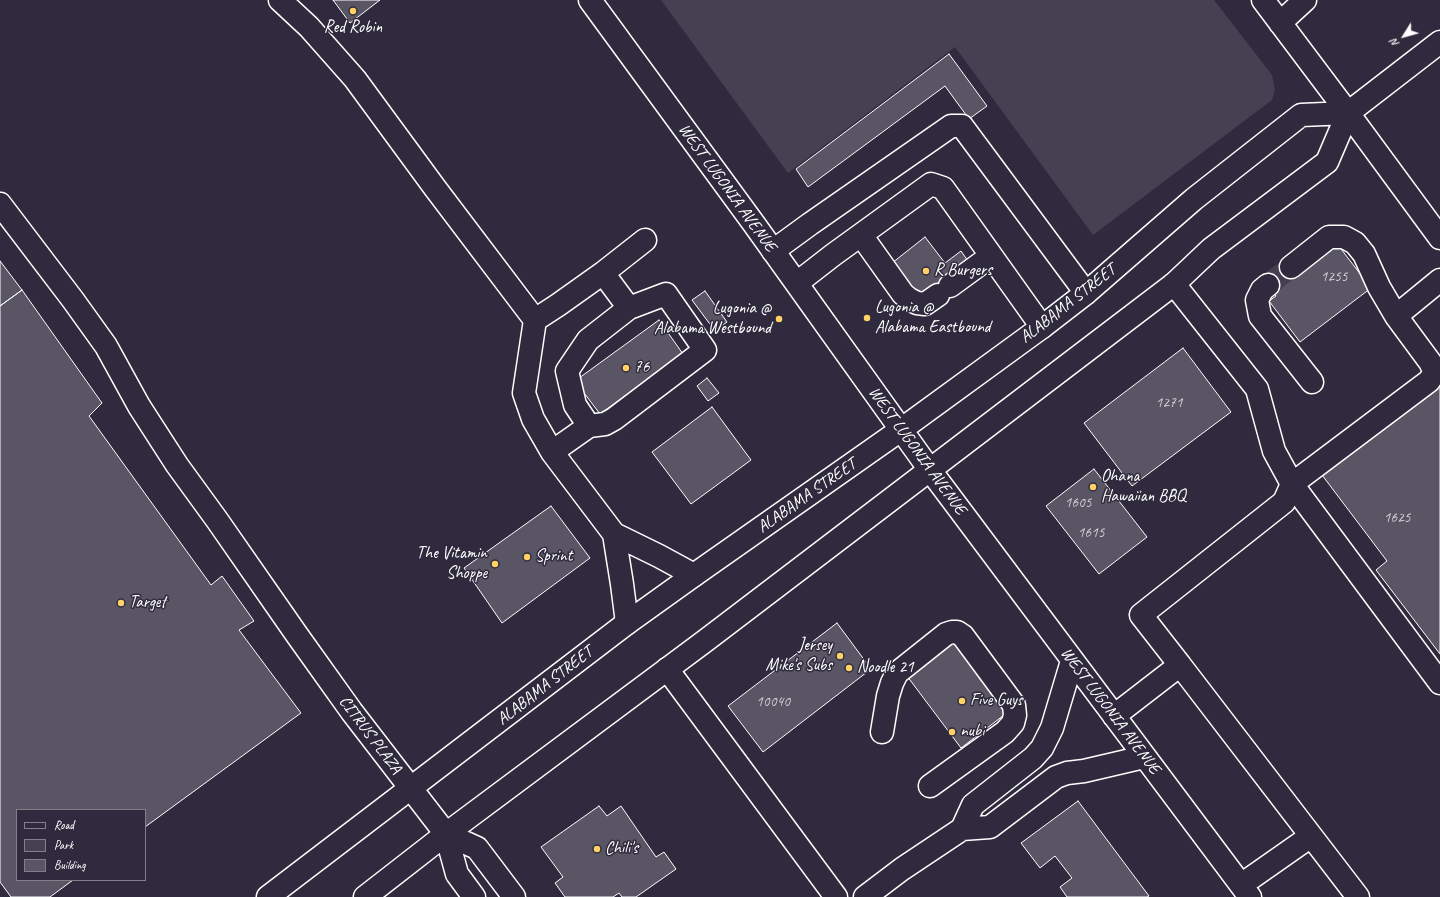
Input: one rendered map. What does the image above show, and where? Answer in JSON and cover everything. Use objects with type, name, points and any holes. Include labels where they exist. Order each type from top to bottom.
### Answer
[{"type":"main road","points":[[280,0],[309,27],[356,79],[435,188],[535,320],[524,392],[533,419],[552,452],[614,534],[694,575]]},
{"type":"main road","name":"WEST LUGONIA AVENUE","points":[[590,0],[797,283],[930,470],[1245,891]]},
{"type":"main road","points":[[1263,0],[1440,238]]},
{"type":"main road","points":[[1280,23],[1305,0]]},
{"type":"main road","points":[[365,897],[446,834],[668,669],[1174,284],[1211,249],[1327,162],[1348,113],[1440,42]]},
{"type":"main road","name":"ALABAMA STREET","points":[[268,897],[627,623],[902,429],[1042,327],[1086,293],[1194,199],[1301,115],[1348,113]]},
{"type":"main road","points":[[773,251],[951,126],[962,126],[1086,293]]},
{"type":"main road","points":[[797,283],[931,184],[943,188],[1042,327]]},
{"type":"main road","name":"CITRUS PLAZA","points":[[0,204],[106,346],[139,406],[177,465],[217,520],[296,635],[352,712],[446,834],[457,874],[474,897]]},
{"type":"main road","points":[[861,235],[903,294],[917,303],[925,304],[991,256]]},
{"type":"main road","points":[[1291,267],[1329,237],[1344,236],[1355,243],[1364,254],[1379,287],[1396,316],[1430,362],[1435,372],[1429,381],[1292,484],[1284,502],[1141,616],[1358,897]]},
{"type":"main road","points":[[535,320],[558,306],[645,240]]},
{"type":"main road","points":[[602,273],[628,308]]},
{"type":"main road","points":[[1396,316],[1440,280]]},
{"type":"main road","points":[[1174,284],[1257,390],[1274,451],[1292,484],[1440,683]]},
{"type":"main road","points":[[1268,285],[1262,290],[1257,300],[1260,316],[1312,382]]},
{"type":"main road","points":[[552,452],[589,426],[605,424],[614,419],[705,350],[666,294],[628,308],[588,340],[567,371],[575,405],[589,426]]},
{"type":"main road","points":[[614,534],[627,623]]},
{"type":"main road","points":[[882,732],[888,696],[897,673],[946,634],[957,632],[963,636],[1014,706],[1015,714],[1013,723],[1005,732],[930,786]]},
{"type":"main road","points":[[962,829],[974,805],[1034,758],[1042,748],[1052,728],[1072,661]]},
{"type":"main road","points":[[1114,716],[1180,665]]},
{"type":"main road","points":[[668,669],[836,897]]},
{"type":"main road","points":[[865,897],[902,868],[962,829],[990,827],[1056,777],[1067,773],[1084,771],[1144,757]]},
{"type":"main road","name":"CITRUS PLAZA","points":[[446,834],[477,848],[514,897]]},
{"type":"main road","points":[[1245,891],[1311,836]]},
{"type":"green space","points":[[661,0],[1214,0],[1272,75],[1275,90],[1272,100],[1093,235],[955,47],[788,173]]},
{"type":"building","name":"Red Robin","points":[[333,0],[380,0],[350,23]]},
{"type":"building","points":[[949,54],[987,106],[969,119],[945,86],[808,187],[796,169]]},
{"type":"building","name":"R Burgers","points":[[925,237],[945,263],[961,251],[968,261],[956,293],[944,302],[929,293],[913,291],[892,263]]},
{"type":"building","points":[[1338,245],[1371,288],[1300,342],[1269,301],[1276,296],[1265,281],[1290,262],[1299,275]]},
{"type":"building","points":[[0,261],[22,290],[0,306]]},
{"type":"building","name":"Target","points":[[22,290],[102,403],[89,416],[211,585],[222,576],[254,621],[239,630],[301,713],[146,826],[146,809],[16,809],[16,881],[72,881],[50,897],[11,897],[0,882],[0,306]]},
{"type":"building","points":[[705,291],[727,322],[715,331],[692,300]]},
{"type":"building","points":[[659,320],[683,354],[600,414],[575,381]]},
{"type":"building","points":[[1183,348],[1231,412],[1132,486],[1084,423]]},
{"type":"building","points":[[707,378],[719,393],[708,401],[697,386]]},
{"type":"building","points":[[1440,384],[1440,654],[1376,570],[1387,561],[1322,475]]},
{"type":"building","points":[[712,407],[751,460],[691,504],[652,452]]},
{"type":"building","points":[[1094,469],[1147,537],[1099,574],[1046,506]]},
{"type":"building","points":[[551,506],[590,558],[502,623],[464,568]]},
{"type":"building","points":[[837,623],[871,669],[763,752],[728,706]]},
{"type":"building","points":[[955,639],[1008,712],[961,748],[907,676]]},
{"type":"building","points":[[1078,801],[1149,896],[1067,897],[1060,887],[1072,878],[1055,856],[1040,868],[1021,843]]},
{"type":"building","name":"Chili's","points":[[599,806],[607,816],[621,806],[656,857],[664,852],[676,869],[636,897],[622,897],[619,893],[613,897],[565,897],[555,883],[563,877],[541,847]]},
{"type":"tunnel","points":[[1268,285],[1291,267]]},
{"type":"place","name":"Red Robin","points":[[353,11]]},
{"type":"place","name":"R Burgers","points":[[926,271]]},
{"type":"place","name":"Lugonia @ Alabama Eastbound","points":[[867,318]]},
{"type":"place","name":"Lugonia @ Alabama Westbound","points":[[779,319]]},
{"type":"place","name":"76","points":[[626,368]]},
{"type":"place","name":"Ohana Hawaiian BBQ","points":[[1093,487]]},
{"type":"place","name":"Sprint","points":[[527,557]]},
{"type":"place","name":"The Vitamin Shoppe","points":[[495,564]]},
{"type":"place","name":"Target","points":[[121,603]]},
{"type":"place","name":"Jersey Mike's Subs","points":[[840,656]]},
{"type":"place","name":"Noodle 21","points":[[849,668]]},
{"type":"place","name":"Five Guys","points":[[962,701]]},
{"type":"place","name":"nubi","points":[[952,732]]},
{"type":"place","name":"Chili's","points":[[597,849]]}]
